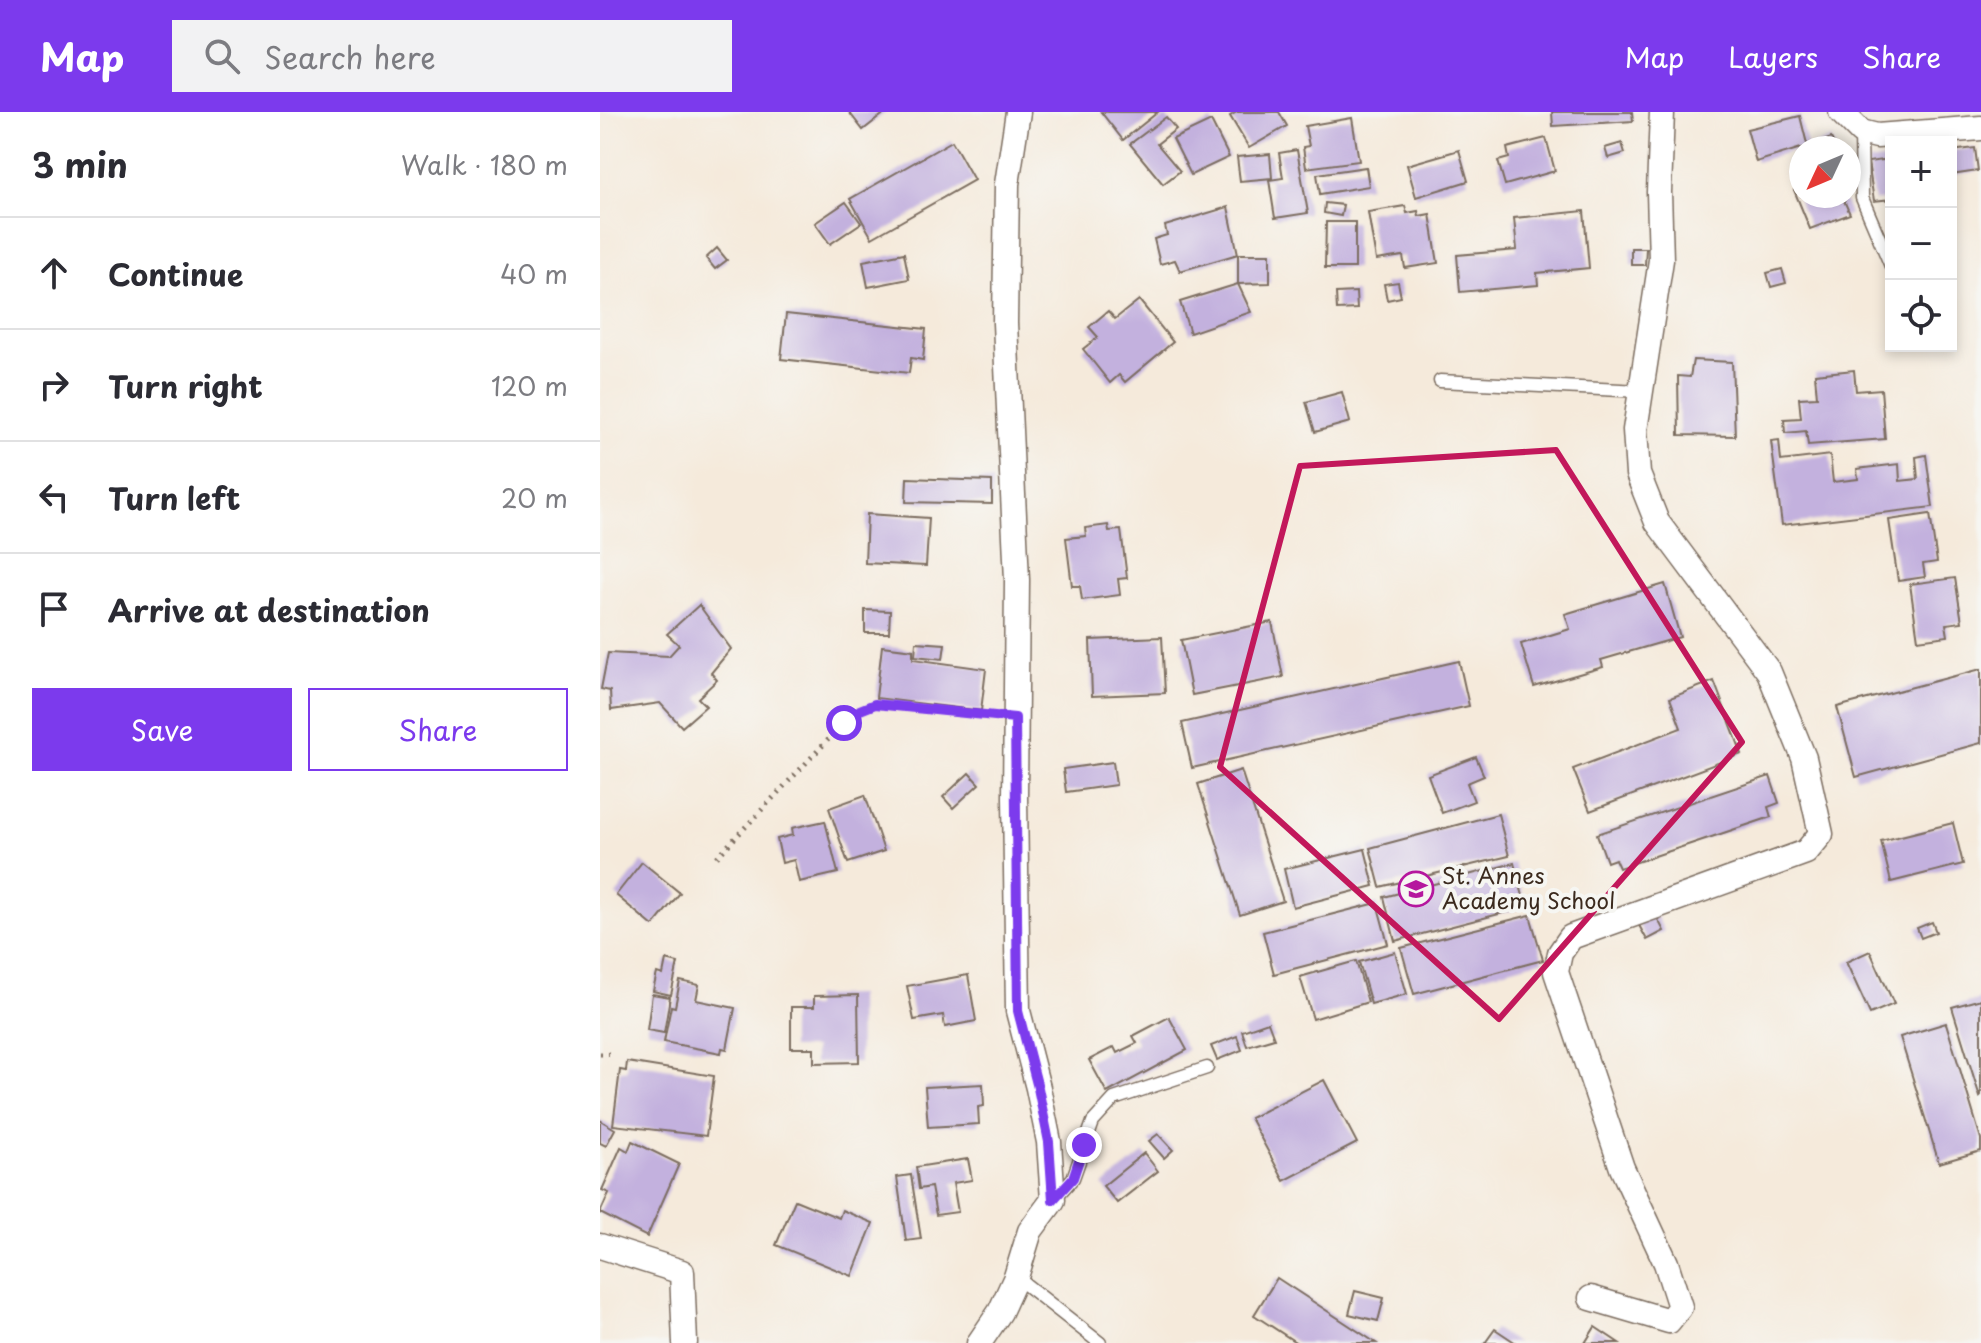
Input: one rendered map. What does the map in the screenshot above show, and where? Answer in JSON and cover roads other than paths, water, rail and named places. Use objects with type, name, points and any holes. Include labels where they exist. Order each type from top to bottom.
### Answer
[{"type":"street","points":[[979,1343],[1000,1312],[1016,1277],[1030,1231],[1053,1200],[1049,1142],[1018,1011],[1017,580],[1005,323],[1007,184],[1018,112]]},
{"type":"street","points":[[1591,1298],[1669,1321],[1680,1307],[1666,1263],[1622,1168],[1556,972],[1560,953],[1571,937],[1806,852],[1821,834],[1804,758],[1769,672],[1657,522],[1638,474],[1635,430],[1661,260],[1662,112]]},
{"type":"street","points":[[1841,112],[1861,132],[1877,136],[1981,128]]},
{"type":"street","points":[[600,1246],[682,1272],[685,1343]]},
{"type":"lane","points":[[1861,132],[1862,198],[1885,252]]},
{"type":"lane","points":[[1440,381],[1641,391]]},
{"type":"lane","points":[[1053,1200],[1073,1178],[1093,1122],[1114,1099],[1207,1068]]},
{"type":"lane","points":[[1016,1277],[1100,1343]]},
{"type":"place","name":"St. Annes Academy School","points":[[1416,889]]}]
